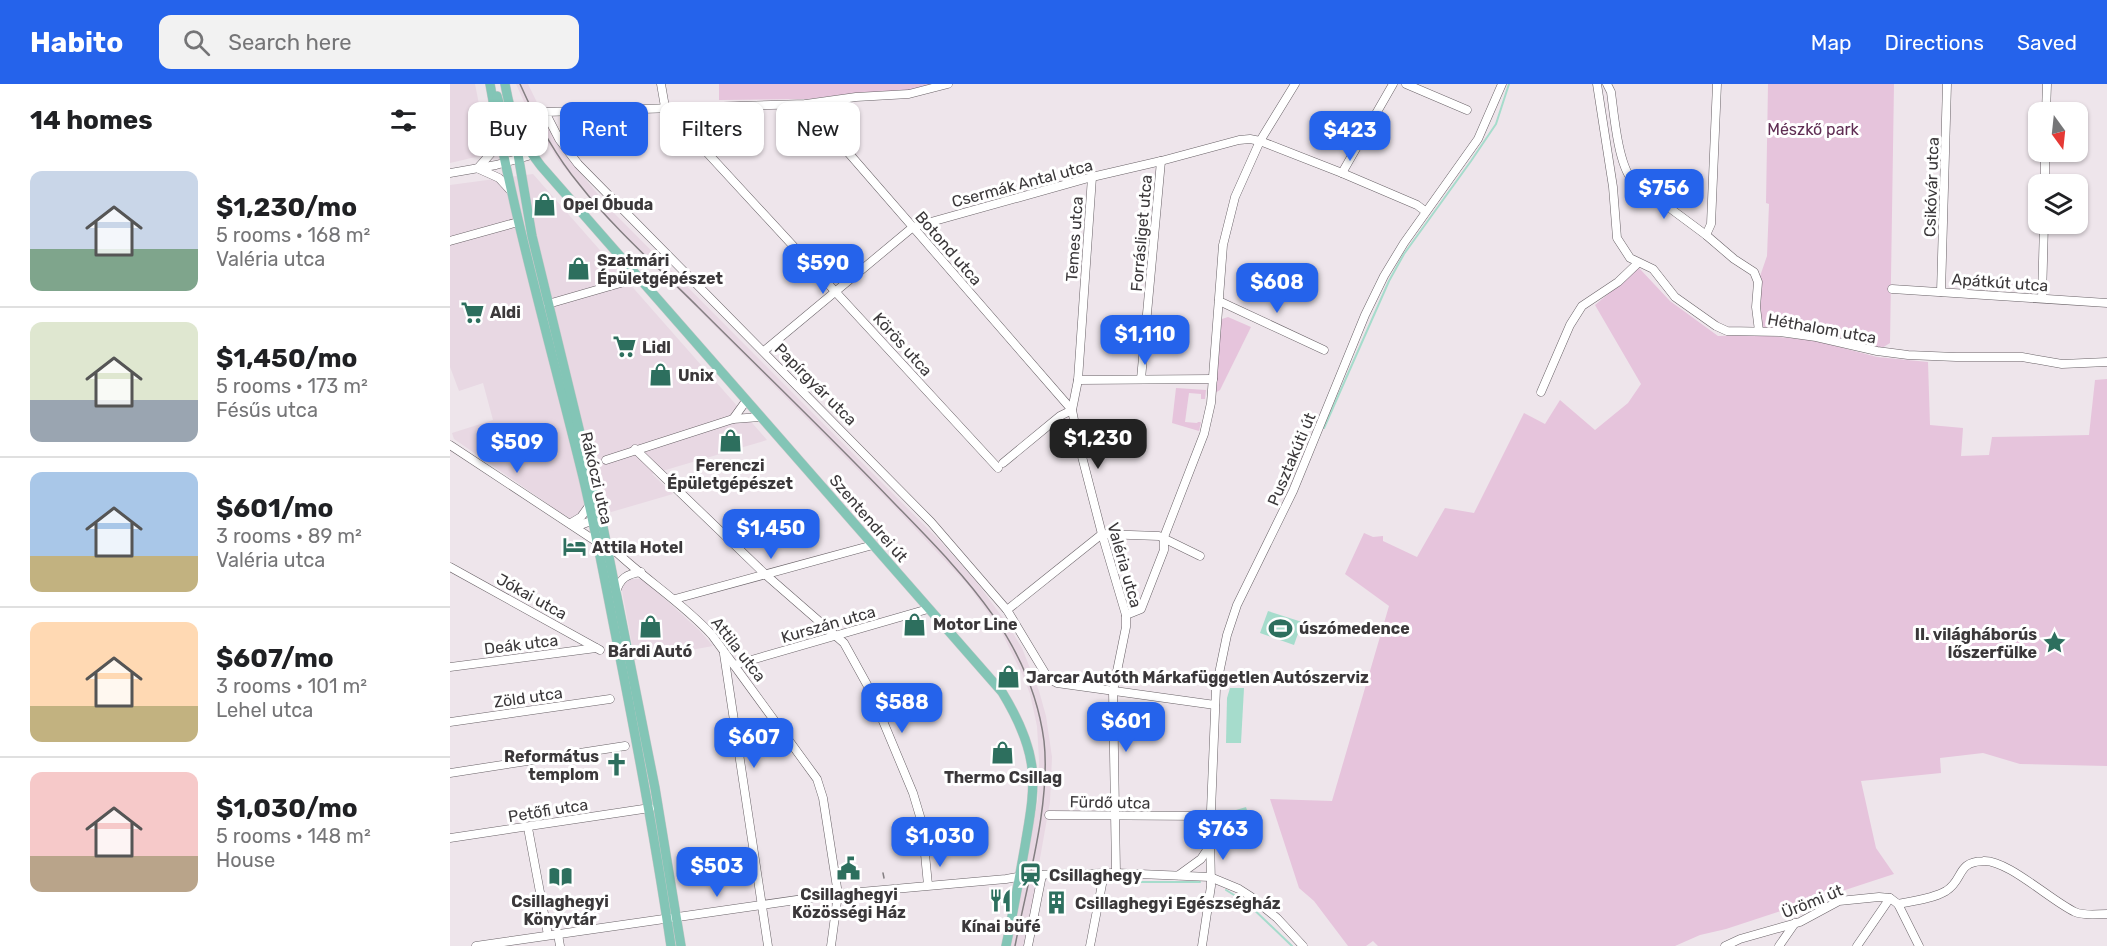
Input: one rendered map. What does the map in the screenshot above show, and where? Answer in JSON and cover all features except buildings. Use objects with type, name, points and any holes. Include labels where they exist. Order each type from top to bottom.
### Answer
[{"type":"main road","name":"Rákóczi utca","points":[[491,84],[494,102]]},
{"type":"main road","points":[[491,84],[498,102]]},
{"type":"main road","name":"Szentendrei út","points":[[505,84],[509,102]]},
{"type":"main road","name":"Rákóczi utca","points":[[503,156],[592,522],[602,542],[616,592],[655,788],[672,917]]},
{"type":"main road","name":"Szentendrei út","points":[[534,156],[1002,692],[1019,722],[1031,763],[1033,788],[1006,946]]},
{"type":"main road","name":"Rákóczi utca","points":[[524,157],[532,236],[600,513],[602,542],[672,917]]},
{"type":"main road","name":"Szentendrei út","points":[[524,157],[541,166]]},
{"type":"main road","points":[[671,946],[672,917]]},
{"type":"main road","points":[[672,917],[681,946]]},
{"type":"street","points":[[661,84],[664,102]]},
{"type":"street","points":[[820,102],[909,94],[948,84]]},
{"type":"street","points":[[1126,615],[1141,609],[1164,550],[1164,537],[1210,413],[1223,245],[1234,197],[1260,141],[1295,84]]},
{"type":"street","points":[[1342,173],[1393,84]]},
{"type":"street","points":[[1406,84],[1467,110]]},
{"type":"street","name":"Pusztakúti út","points":[[1202,946],[1210,895],[1215,705],[1219,668],[1237,605],[1293,491],[1365,315],[1384,276],[1425,211],[1478,139],[1502,84]]},
{"type":"street","name":"Héthalom utca","points":[[1597,84],[1613,187],[1617,238],[1624,251],[1638,263],[1653,269],[1675,297],[1716,326],[1727,331],[1759,330],[1816,337],[1877,351],[1908,355],[2022,357],[2080,365],[2107,362]]},
{"type":"street","points":[[1607,84],[1611,92],[1623,160],[1628,174],[1632,180],[1706,235],[1757,277],[1756,308],[1759,330]]},
{"type":"street","points":[[1706,235],[1711,224],[1717,84]]},
{"type":"street","name":"Csikóvár utca","points":[[1941,292],[1947,84]]},
{"type":"street","points":[[2046,102],[2047,84]]},
{"type":"street","name":"Papírgyár utca","points":[[660,107],[545,112],[559,138],[579,164],[931,522],[1007,610],[1045,674],[1057,683],[1113,691]]},
{"type":"street","name":"Csermák Antal utca","points":[[764,351],[913,227],[1092,177],[1239,140],[1260,141]]},
{"type":"street","points":[[1260,141],[1342,173],[1417,205],[1425,211]]},
{"type":"street","points":[[477,168],[488,156]]},
{"type":"street","name":"Körös utca","points":[[711,156],[1001,465],[1060,416],[1072,410]]},
{"type":"street","name":"Botond utca","points":[[851,156],[1072,410]]},
{"type":"street","points":[[450,173],[524,157]]},
{"type":"street","name":"Forrásliget utca","points":[[1141,379],[1161,161]]},
{"type":"street","points":[[477,168],[499,178],[510,190]]},
{"type":"street","name":"Temes utca","points":[[1072,410],[1078,380],[1092,177]]},
{"type":"street","points":[[454,240],[518,222]]},
{"type":"street","points":[[2042,298],[2044,234]]},
{"type":"street","points":[[1541,393],[1578,312],[1587,301],[1612,286],[1638,263]]},
{"type":"street","points":[[548,304],[638,278]]},
{"type":"street","name":"Apátkút utca","points":[[1892,289],[2107,303]]},
{"type":"street","points":[[1219,301],[1324,350]]},
{"type":"street","points":[[1078,380],[1213,379]]},
{"type":"street","points":[[733,419],[746,401]]},
{"type":"street","name":"Valéria utca","points":[[1072,410],[1102,534],[1126,615],[1126,627],[1113,691],[1116,873]]},
{"type":"street","points":[[606,460],[733,419],[760,417]]},
{"type":"street","name":"Attila utca","points":[[450,445],[570,524],[602,542],[641,572],[695,617],[743,674],[817,779],[823,798],[838,894],[831,946]]},
{"type":"street","points":[[635,449],[766,575],[844,643],[870,690],[922,823],[928,885]]},
{"type":"street","points":[[570,524],[581,517],[589,506]]},
{"type":"street","points":[[570,524],[580,525],[592,522],[600,513]]},
{"type":"street","points":[[1007,610],[1102,534],[1164,537],[1200,556]]},
{"type":"street","points":[[675,600],[873,545]]},
{"type":"street","name":"Jókai utca","points":[[450,567],[598,649]]},
{"type":"street","points":[[616,592],[623,578],[628,574],[641,572]]},
{"type":"street","name":"Kurszán utca","points":[[736,665],[928,609]]},
{"type":"street","name":"Deák utca","points":[[450,667],[598,649]]},
{"type":"street","points":[[723,649],[768,946]]},
{"type":"street","points":[[727,664],[736,665]]},
{"type":"street","points":[[729,680],[743,674]]},
{"type":"street","points":[[1113,691],[1215,705]]},
{"type":"street","name":"Zöld utca","points":[[450,722],[610,699]]},
{"type":"street","points":[[450,773],[625,746]]},
{"type":"street","name":"Petőfi utca","points":[[450,838],[650,808]]},
{"type":"street","name":"Fürdő utca","points":[[1049,815],[1207,816]]},
{"type":"street","points":[[528,828],[548,935]]},
{"type":"street","points":[[1178,875],[1201,859],[1210,846]]},
{"type":"street","points":[[1898,904],[1945,892],[1954,884],[1966,865],[1988,860],[2004,866],[2076,912],[2107,914]]},
{"type":"street","points":[[476,946],[838,894],[1042,875],[1116,873],[1210,877],[1239,889],[1256,900],[1304,946]]},
{"type":"street","points":[[1090,946],[1104,874]]},
{"type":"street","points":[[1028,946],[1042,875]]},
{"type":"street","name":"Ürömi út","points":[[1725,946],[1740,939],[1795,923],[1839,901],[1870,897],[1890,898]]},
{"type":"street","points":[[1857,946],[1890,898],[1898,904],[1919,946]]},
{"type":"street","points":[[1779,946],[1795,923]]},
{"type":"street","points":[[558,934],[560,946]]},
{"type":"shaded area","points":[[450,84],[475,84],[479,102],[468,102],[468,156],[480,156],[450,163]]},
{"type":"shaded area","points":[[516,84],[528,84],[537,102],[524,102]]},
{"type":"shaded area","points":[[548,125],[560,145],[560,156],[567,156],[609,208],[939,540],[975,580],[1022,648],[1046,716],[1052,757],[1050,802],[1037,875],[1035,890],[1037,891],[1025,946],[1011,946],[1038,799],[1037,726],[1030,694],[1000,629],[968,585],[894,506],[602,213],[558,160],[548,143]]},
{"type":"shaded area","points":[[533,174],[767,440],[652,474],[673,494],[577,522],[454,439],[452,433],[493,420],[483,383],[459,391],[450,367],[450,185]]},
{"type":"shaded area","points":[[643,579],[700,631],[713,646],[635,660],[621,586],[625,581]]},
{"type":"shaded area","name":"úszómedence","points":[[1268,611],[1302,622],[1294,645],[1260,633]]},
{"type":"shaded area","points":[[1230,688],[1244,688],[1241,743],[1226,743],[1227,698]]},
{"type":"shaded area","points":[[1246,807],[1257,843],[1247,846],[1236,810]]},
{"type":"green space","points":[[719,84],[944,84],[909,94],[856,93],[808,99],[719,100]]},
{"type":"green space","name":"Mészkő park","points":[[1768,84],[1894,84],[1890,343],[1877,351],[1759,331],[1758,282],[1767,256],[1769,204],[1766,203]]},
{"type":"green space","points":[[1639,268],[1670,301],[1718,336],[1756,335],[1813,340],[1877,357],[1928,362],[1930,425],[1963,428],[1961,456],[1989,455],[1992,437],[2089,435],[2095,380],[2107,379],[2107,766],[2020,764],[1983,753],[1940,758],[1941,773],[1861,781],[1876,848],[1894,874],[1726,929],[1700,935],[1675,946],[1378,946],[1373,941],[1366,946],[1348,946],[1314,901],[1299,888],[1270,799],[1332,801],[1389,606],[1345,574],[1364,533],[1373,537],[1383,536],[1383,541],[1417,557],[1445,508],[1474,513],[1524,413],[1545,424],[1560,400],[1595,430],[1628,403],[1641,384],[1595,305]]},
{"type":"green space","points":[[1228,317],[1251,327],[1220,390],[1215,393],[1221,322],[1222,319]]},
{"type":"green space","points":[[1176,388],[1206,390],[1205,399],[1201,399],[1201,394],[1189,393],[1185,422],[1201,422],[1199,431],[1172,423]]},
{"type":"waterway","points":[[1324,428],[1389,281],[1404,254],[1496,124],[1509,84]]},
{"type":"waterway","points":[[1116,882],[1200,882]]},
{"type":"waterway","points":[[1226,890],[1247,903],[1292,946]]},
{"type":"tram line","points":[[520,84],[554,149],[570,173],[607,217],[821,429],[944,555],[989,610],[1008,640],[1024,671],[1037,705],[1044,741],[1045,765],[1037,844],[1015,946]]},
{"type":"tram line","points":[[883,873],[884,878]]},
{"type":"place","name":"Opel Óbuda","points":[[545,204]]},
{"type":"place","name":"Szatmári Épületgépészet","points":[[579,269]]},
{"type":"place","name":"Aldi","points":[[472,312]]},
{"type":"place","name":"Lidl","points":[[624,347]]},
{"type":"place","name":"Unix","points":[[660,375]]},
{"type":"place","name":"Ferenczi Épületgépészet","points":[[730,440]]},
{"type":"place","name":"Attila Hotel","points":[[574,547]]},
{"type":"place","name":"Motor Line","points":[[915,624]]},
{"type":"place","name":"Bárdi Autó","points":[[650,626]]},
{"type":"place","name":"úszómedence","points":[[1281,628]]},
{"type":"place","name":"II. világháborús lőszerfülke","points":[[2055,643]]},
{"type":"place","name":"Jarcar Autóth Márkafüggetlen Autószerviz","points":[[1008,677]]},
{"type":"place","name":"Thermo Csillag","points":[[1003,752]]},
{"type":"place","name":"Református templom","points":[[617,765]]},
{"type":"place","name":"Csillaghegyi Közösségi Ház","points":[[849,869]]},
{"type":"place","name":"Csillaghegy","points":[[1031,875]]},
{"type":"place","name":"Csillaghegyi Könyvtár","points":[[560,876]]},
{"type":"place","name":"Kínai büfé","points":[[1001,901]]},
{"type":"place","name":"Csillaghegyi Egészségház","points":[[1057,903]]}]
